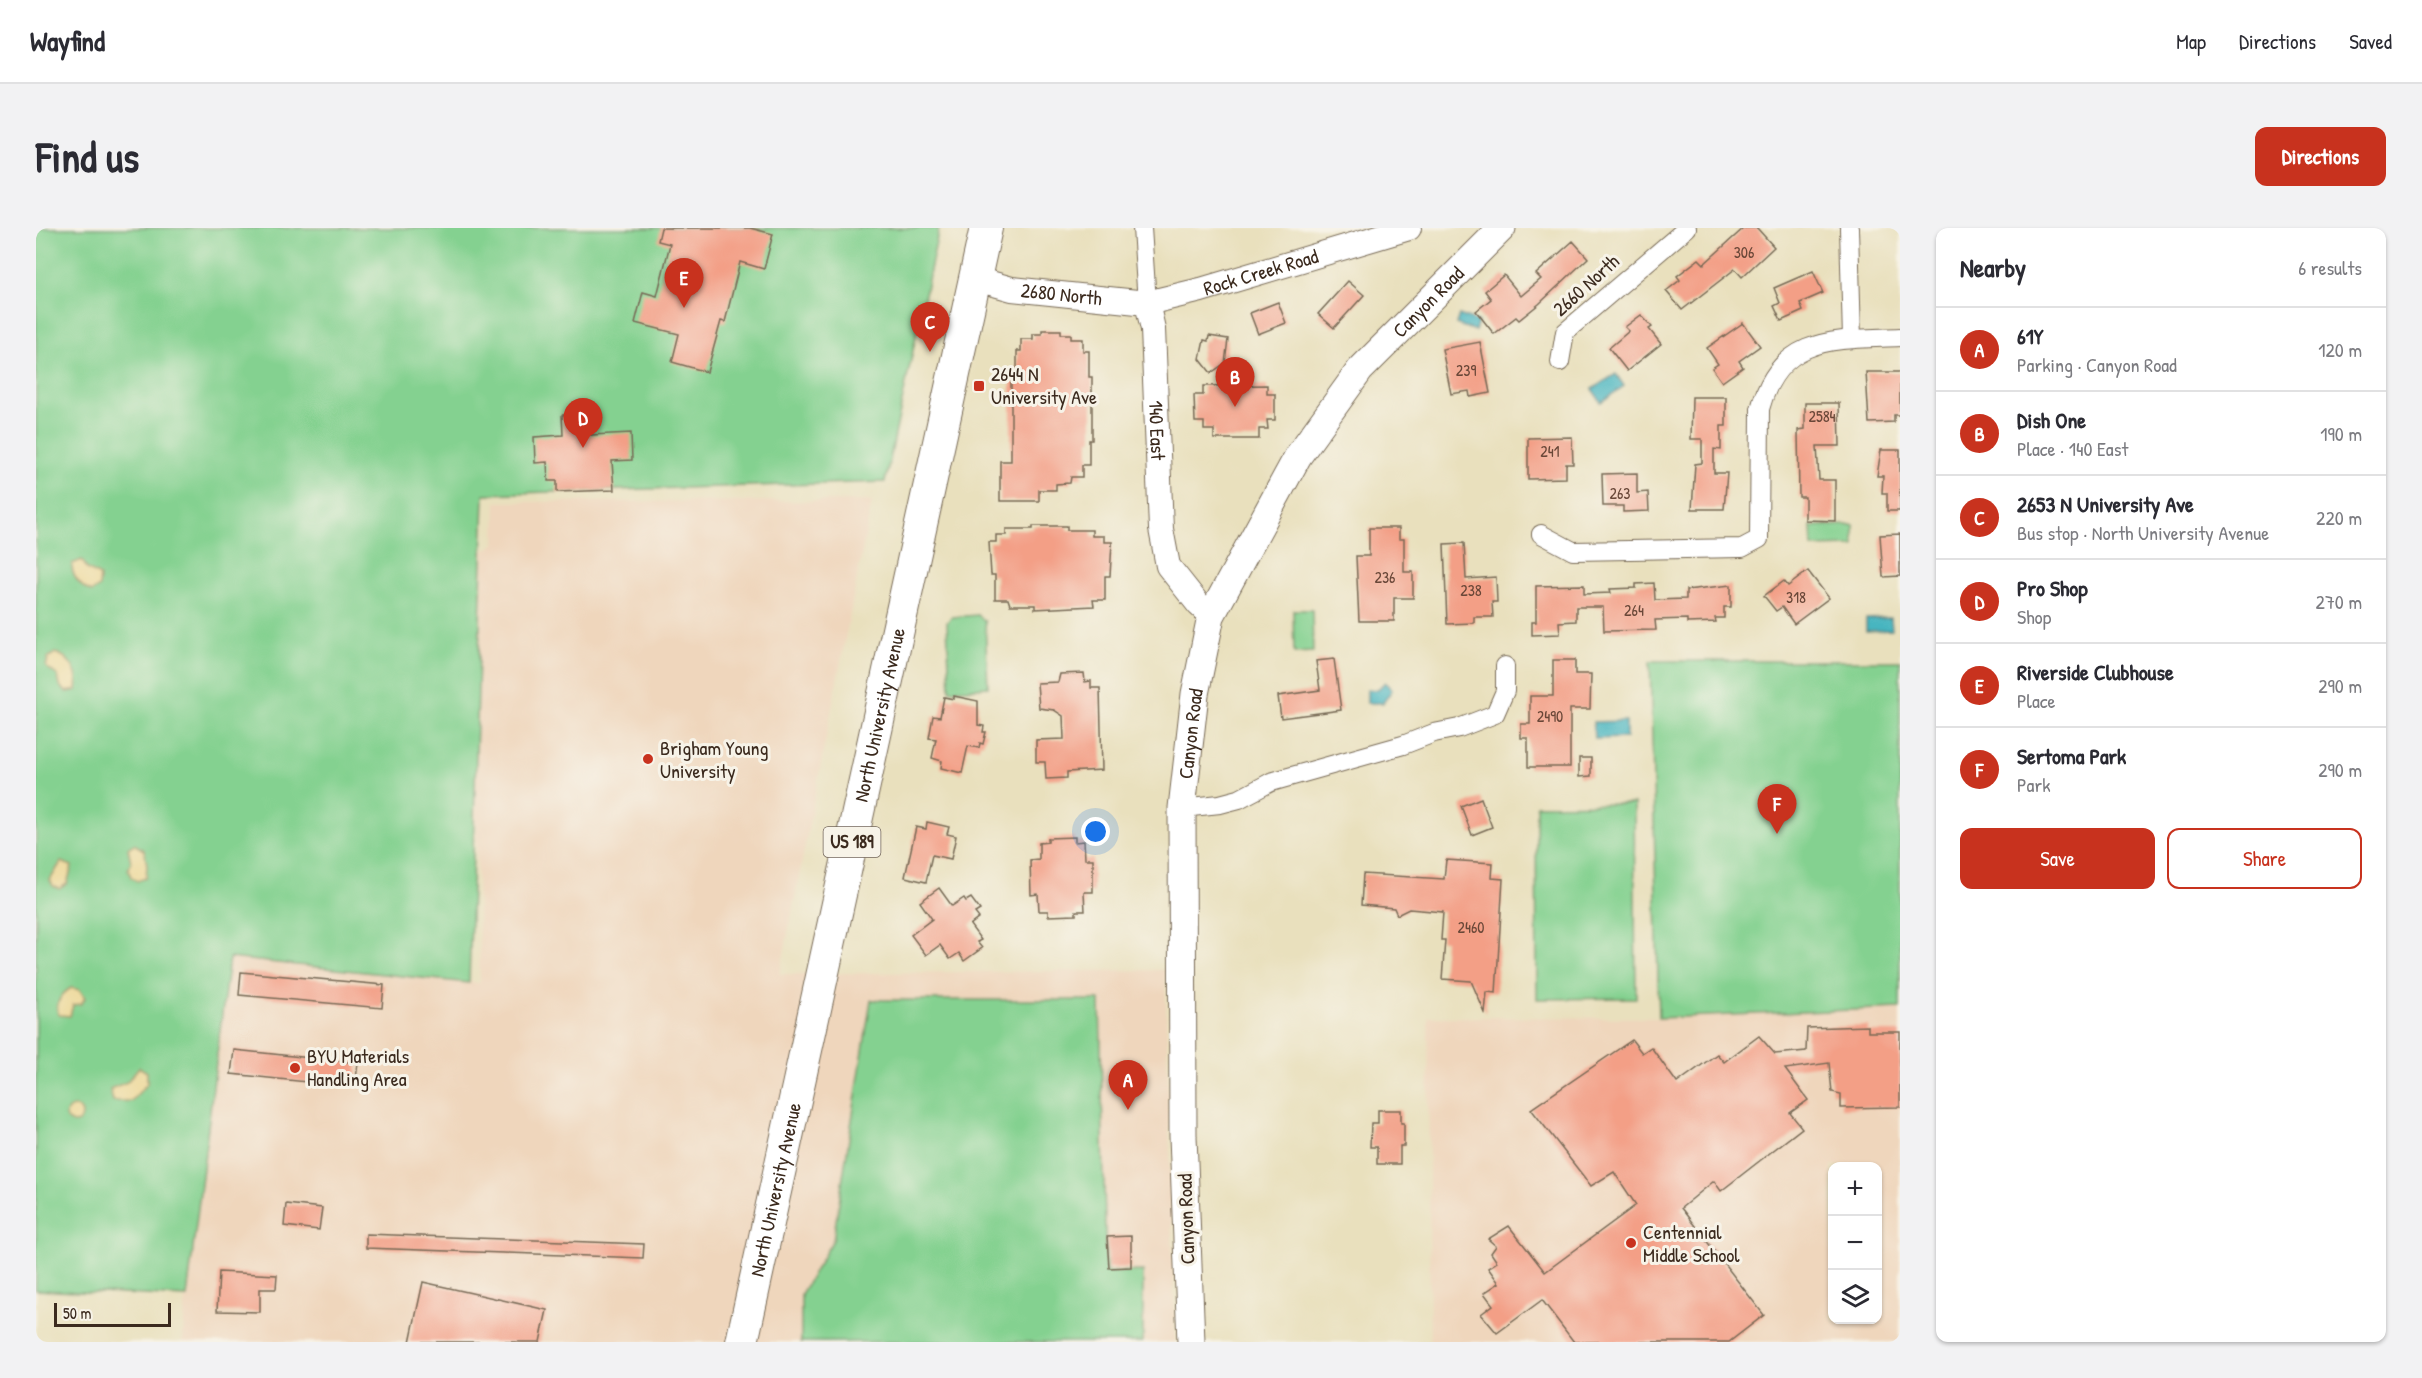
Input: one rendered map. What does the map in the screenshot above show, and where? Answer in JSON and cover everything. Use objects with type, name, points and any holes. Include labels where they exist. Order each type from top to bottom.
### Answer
[{"type":"highway","name":"North University Avenue","points":[[742,1342],[986,228]]},
{"type":"main road","name":"Canyon Road","points":[[1191,1342],[1183,1136],[1182,808],[1195,694],[1211,616],[1298,456],[1360,370],[1502,228]]},
{"type":"street","name":"140 East","points":[[1142,228],[1147,303],[1153,329],[1161,529],[1168,566],[1198,606],[1211,616]]},
{"type":"street","name":"Rock Creek Road","points":[[1147,303],[1201,290],[1409,228]]},
{"type":"street","name":"2660 North","points":[[1560,362],[1565,332],[1687,228]]},
{"type":"street","points":[[1849,228],[1852,339]]},
{"type":"street","name":"2680 North","points":[[976,279],[1012,289],[1147,303]]},
{"type":"street","points":[[1541,534],[1573,551],[1742,548],[1759,539],[1760,409],[1765,392],[1786,360],[1803,348],[1821,342],[1900,337]]},
{"type":"street","points":[[1182,808],[1220,804],[1244,797],[1271,782],[1403,745],[1434,733],[1459,729],[1495,714],[1505,691],[1505,666]]},
{"type":"shaded area","name":"Brigham Young University","points":[[872,501],[780,974],[1165,970],[1175,1342],[183,1342],[185,1296],[228,958],[480,983],[469,560],[495,544],[496,502]]},
{"type":"shaded area","name":"Centennial Middle School","points":[[1900,1008],[1900,1342],[1430,1342],[1428,1017],[1659,1018]]},
{"type":"green space","points":[[36,228],[939,228],[885,482],[484,494],[469,983],[229,958],[187,1297],[36,1290]]},
{"type":"green space","points":[[1854,525],[1854,546],[1812,547],[1811,526]]},
{"type":"green space","points":[[1293,610],[1312,610],[1313,652],[1294,653]]},
{"type":"green space","points":[[978,615],[985,621],[988,687],[950,690],[947,622],[952,617]]},
{"type":"green space","points":[[1650,661],[1900,661],[1900,1008],[1659,1018]]},
{"type":"green space","points":[[1634,804],[1636,998],[1537,999],[1536,805]]},
{"type":"green space","points":[[871,1000],[1100,1000],[1106,1272],[1143,1271],[1143,1342],[801,1342],[801,1294],[833,1240]]},
{"type":"sand","points":[[82,560],[87,569],[100,576],[99,587],[92,592],[81,585],[73,573],[72,564]]},
{"type":"sand","points":[[55,653],[65,658],[73,667],[77,678],[77,690],[67,692],[62,689],[58,676],[46,667],[48,658]]},
{"type":"sand","points":[[134,844],[144,850],[147,865],[146,878],[137,881],[131,877],[128,869],[131,862],[128,848]]},
{"type":"sand","points":[[61,862],[72,866],[67,884],[59,889],[53,886],[50,880]]},
{"type":"sand","points":[[71,988],[80,990],[85,998],[81,1004],[73,1005],[70,1016],[59,1015],[57,1007],[59,1000]]},
{"type":"sand","points":[[139,1067],[147,1072],[147,1084],[131,1101],[113,1101],[110,1089],[127,1082]]},
{"type":"sand","points":[[71,1107],[77,1107],[82,1115],[80,1121],[71,1123],[66,1118],[66,1112]]},
{"type":"water","points":[[1459,315],[1478,322],[1475,331],[1456,324]]},
{"type":"water","points":[[1616,374],[1624,386],[1601,402],[1592,389]]},
{"type":"water","points":[[1891,618],[1892,630],[1866,631],[1866,619]]},
{"type":"water","points":[[1385,682],[1392,690],[1383,703],[1367,703],[1367,689],[1377,690]]},
{"type":"water","points":[[1626,721],[1626,738],[1594,739],[1593,722]]},
{"type":"building","points":[[661,228],[750,228],[773,234],[764,269],[740,262],[725,322],[721,321],[707,372],[672,362],[679,334],[635,323],[643,292],[657,296],[670,244],[658,241]]},
{"type":"building","points":[[1744,228],[1757,228],[1774,247],[1742,277],[1735,269],[1682,310],[1666,291],[1680,280],[1677,276],[1699,259],[1704,264]]},
{"type":"building","points":[[1573,241],[1588,258],[1539,304],[1519,320],[1516,317],[1494,334],[1476,311],[1491,299],[1485,291],[1504,275],[1521,296],[1541,279],[1536,274]]},
{"type":"building","points":[[1813,271],[1823,293],[1800,303],[1803,311],[1781,321],[1774,306],[1780,303],[1774,288]]},
{"type":"building","points":[[1348,281],[1364,295],[1334,328],[1318,314]]},
{"type":"building","points":[[1278,302],[1286,323],[1258,334],[1250,313]]},
{"type":"building","points":[[1641,315],[1652,327],[1649,329],[1661,344],[1627,371],[1609,348],[1629,331],[1625,327]]},
{"type":"building","points":[[1743,323],[1760,346],[1739,361],[1743,367],[1722,382],[1712,368],[1718,364],[1707,348]]},
{"type":"building","points":[[1042,330],[1061,330],[1061,334],[1071,334],[1071,339],[1083,339],[1083,351],[1089,351],[1089,377],[1092,377],[1092,440],[1089,440],[1089,465],[1082,465],[1082,477],[1071,477],[1070,483],[1056,484],[1056,490],[1039,490],[1039,501],[1000,501],[1000,461],[1011,461],[1011,376],[1017,376],[1017,351],[1021,351],[1021,339],[1033,339],[1033,334],[1042,334]]},
{"type":"building","points":[[1209,336],[1228,339],[1225,363],[1211,373],[1200,359],[1204,340],[1208,341]]},
{"type":"building","points":[[1480,342],[1490,393],[1470,397],[1469,391],[1451,394],[1442,349]]},
{"type":"building","points":[[1866,372],[1900,372],[1900,415],[1894,415],[1894,422],[1869,423]]},
{"type":"building","points":[[1267,385],[1267,394],[1275,394],[1275,420],[1267,420],[1268,429],[1259,429],[1259,439],[1214,439],[1214,430],[1204,430],[1204,422],[1195,422],[1194,395],[1203,395],[1203,386]]},
{"type":"building","points":[[1692,397],[1726,397],[1726,426],[1721,426],[1721,450],[1714,449],[1714,473],[1727,473],[1724,509],[1692,509],[1695,464],[1702,463],[1702,439],[1691,439]]},
{"type":"building","points":[[1805,403],[1839,403],[1840,446],[1817,446],[1819,480],[1835,480],[1835,521],[1805,520],[1805,497],[1799,497],[1798,430],[1805,429]]},
{"type":"building","points":[[590,414],[591,435],[631,433],[632,460],[612,461],[614,490],[557,492],[557,481],[548,481],[547,462],[535,463],[534,437],[563,435],[562,415]]},
{"type":"building","points":[[1572,437],[1573,464],[1566,464],[1566,478],[1528,479],[1528,438]]},
{"type":"building","points":[[1881,450],[1900,450],[1900,511],[1887,511],[1887,493],[1882,493],[1883,476],[1877,476]]},
{"type":"building","points":[[1637,473],[1637,493],[1648,492],[1649,511],[1623,512],[1623,506],[1603,506],[1602,474]]},
{"type":"building","points":[[1033,526],[1067,526],[1067,530],[1092,530],[1092,536],[1104,536],[1104,542],[1112,542],[1110,576],[1105,576],[1105,600],[1093,600],[1094,606],[1035,609],[1035,605],[1010,605],[1008,599],[995,599],[995,575],[991,575],[989,542],[996,542],[996,535],[1006,535],[1006,529],[1033,529]]},
{"type":"building","points":[[1369,528],[1399,528],[1399,539],[1404,539],[1404,572],[1413,572],[1413,598],[1394,598],[1394,621],[1359,621],[1356,556],[1369,556]]},
{"type":"building","points":[[1900,534],[1900,576],[1883,577],[1880,535]]},
{"type":"building","points":[[1464,543],[1466,579],[1496,577],[1497,602],[1492,602],[1493,617],[1474,617],[1474,623],[1447,624],[1444,544]]},
{"type":"building","points":[[1808,571],[1829,598],[1794,624],[1782,607],[1776,611],[1764,596],[1784,581],[1788,586]]},
{"type":"building","points":[[1654,583],[1655,600],[1686,599],[1686,590],[1731,585],[1731,607],[1724,607],[1724,618],[1715,618],[1716,622],[1687,623],[1687,619],[1655,620],[1656,630],[1604,631],[1603,607],[1576,607],[1576,621],[1559,622],[1560,634],[1532,635],[1532,622],[1536,622],[1536,586],[1584,585],[1584,594],[1611,593],[1610,589],[1636,588],[1636,584]]},
{"type":"building","points":[[1334,659],[1341,710],[1281,718],[1278,696],[1320,690],[1316,661]]},
{"type":"building","points":[[1553,660],[1575,660],[1575,674],[1591,674],[1590,709],[1570,709],[1570,767],[1528,767],[1528,738],[1521,738],[1521,724],[1530,724],[1530,696],[1553,696]]},
{"type":"building","points":[[1084,673],[1085,682],[1091,681],[1091,688],[1100,688],[1102,770],[1067,772],[1067,778],[1046,779],[1045,762],[1036,762],[1036,740],[1064,739],[1063,716],[1054,710],[1039,708],[1037,683],[1058,682],[1060,674]]},
{"type":"building","points":[[954,696],[978,701],[978,725],[984,726],[983,732],[986,732],[983,744],[980,743],[979,748],[968,746],[962,773],[941,768],[942,761],[932,758],[936,739],[929,738],[933,716],[940,717],[944,697],[954,699]]},
{"type":"building","points":[[1579,758],[1591,758],[1591,776],[1579,777]]},
{"type":"building","points":[[1481,798],[1492,827],[1472,835],[1461,806]]},
{"type":"building","points":[[927,822],[949,827],[947,834],[956,836],[951,859],[932,855],[926,882],[905,877],[916,827],[926,829]]},
{"type":"building","points":[[1075,837],[1075,842],[1084,841],[1085,859],[1093,859],[1093,892],[1084,892],[1085,911],[1076,911],[1076,915],[1048,916],[1048,911],[1039,911],[1038,894],[1031,895],[1030,860],[1039,859],[1039,843],[1048,842],[1048,838]]},
{"type":"building","points":[[1446,860],[1493,863],[1492,878],[1503,879],[1496,993],[1487,992],[1485,1013],[1471,981],[1442,979],[1445,940],[1441,940],[1443,912],[1409,909],[1397,915],[1394,908],[1361,905],[1363,874],[1444,879]]},
{"type":"building","points":[[939,888],[952,906],[964,898],[966,901],[971,898],[980,910],[975,913],[979,918],[970,925],[981,940],[977,942],[982,948],[964,961],[959,953],[950,959],[940,945],[926,955],[911,935],[932,919],[920,902]]},
{"type":"building","points":[[241,972],[384,985],[382,1008],[239,995]]},
{"type":"building","name":"Centennial Middle School","points":[[1868,1026],[1868,1032],[1900,1032],[1900,1107],[1841,1108],[1841,1094],[1832,1092],[1829,1063],[1785,1069],[1808,1100],[1790,1113],[1802,1128],[1721,1191],[1714,1181],[1681,1208],[1764,1315],[1729,1342],[1574,1342],[1542,1300],[1497,1333],[1481,1314],[1493,1305],[1484,1293],[1499,1283],[1488,1268],[1497,1262],[1491,1253],[1496,1246],[1488,1239],[1509,1226],[1545,1272],[1636,1205],[1614,1172],[1591,1186],[1531,1109],[1632,1040],[1642,1053],[1651,1047],[1677,1083],[1717,1054],[1724,1062],[1759,1036],[1775,1054],[1806,1051],[1807,1028]]},
{"type":"building","name":"BYU Materials Handling Area","points":[[234,1050],[358,1063],[355,1087],[231,1074]]},
{"type":"building","points":[[1378,1110],[1401,1110],[1401,1123],[1404,1123],[1404,1146],[1400,1146],[1400,1164],[1377,1164],[1377,1147],[1370,1147],[1371,1123],[1378,1123]]},
{"type":"building","points":[[286,1204],[322,1208],[319,1230],[284,1226]]},
{"type":"building","points":[[366,1234],[644,1244],[643,1258],[366,1248]]},
{"type":"building","points":[[1131,1236],[1131,1267],[1109,1268],[1107,1237]]},
{"type":"building","points":[[219,1272],[277,1275],[276,1289],[260,1289],[260,1312],[217,1311]]},
{"type":"building","points":[[423,1282],[547,1310],[540,1342],[410,1342]]},
{"type":"place","name":"Riverside Clubhouse","points":[[684,308]]},
{"type":"place","name":"2653 N University Ave","points":[[930,352]]},
{"type":"place","name":"2644 N University Ave","points":[[979,386]]},
{"type":"place","name":"Dish One","points":[[1235,407]]},
{"type":"place","name":"Pro Shop","points":[[583,448]]},
{"type":"place","name":"Brigham Young University","points":[[648,759]]},
{"type":"place","name":"Sertoma Park","points":[[1777,834]]},
{"type":"place","name":"BYU Materials Handling Area","points":[[295,1068]]},
{"type":"place","name":"61Y","points":[[1128,1110]]},
{"type":"place","name":"Centennial Middle School","points":[[1631,1243]]}]
